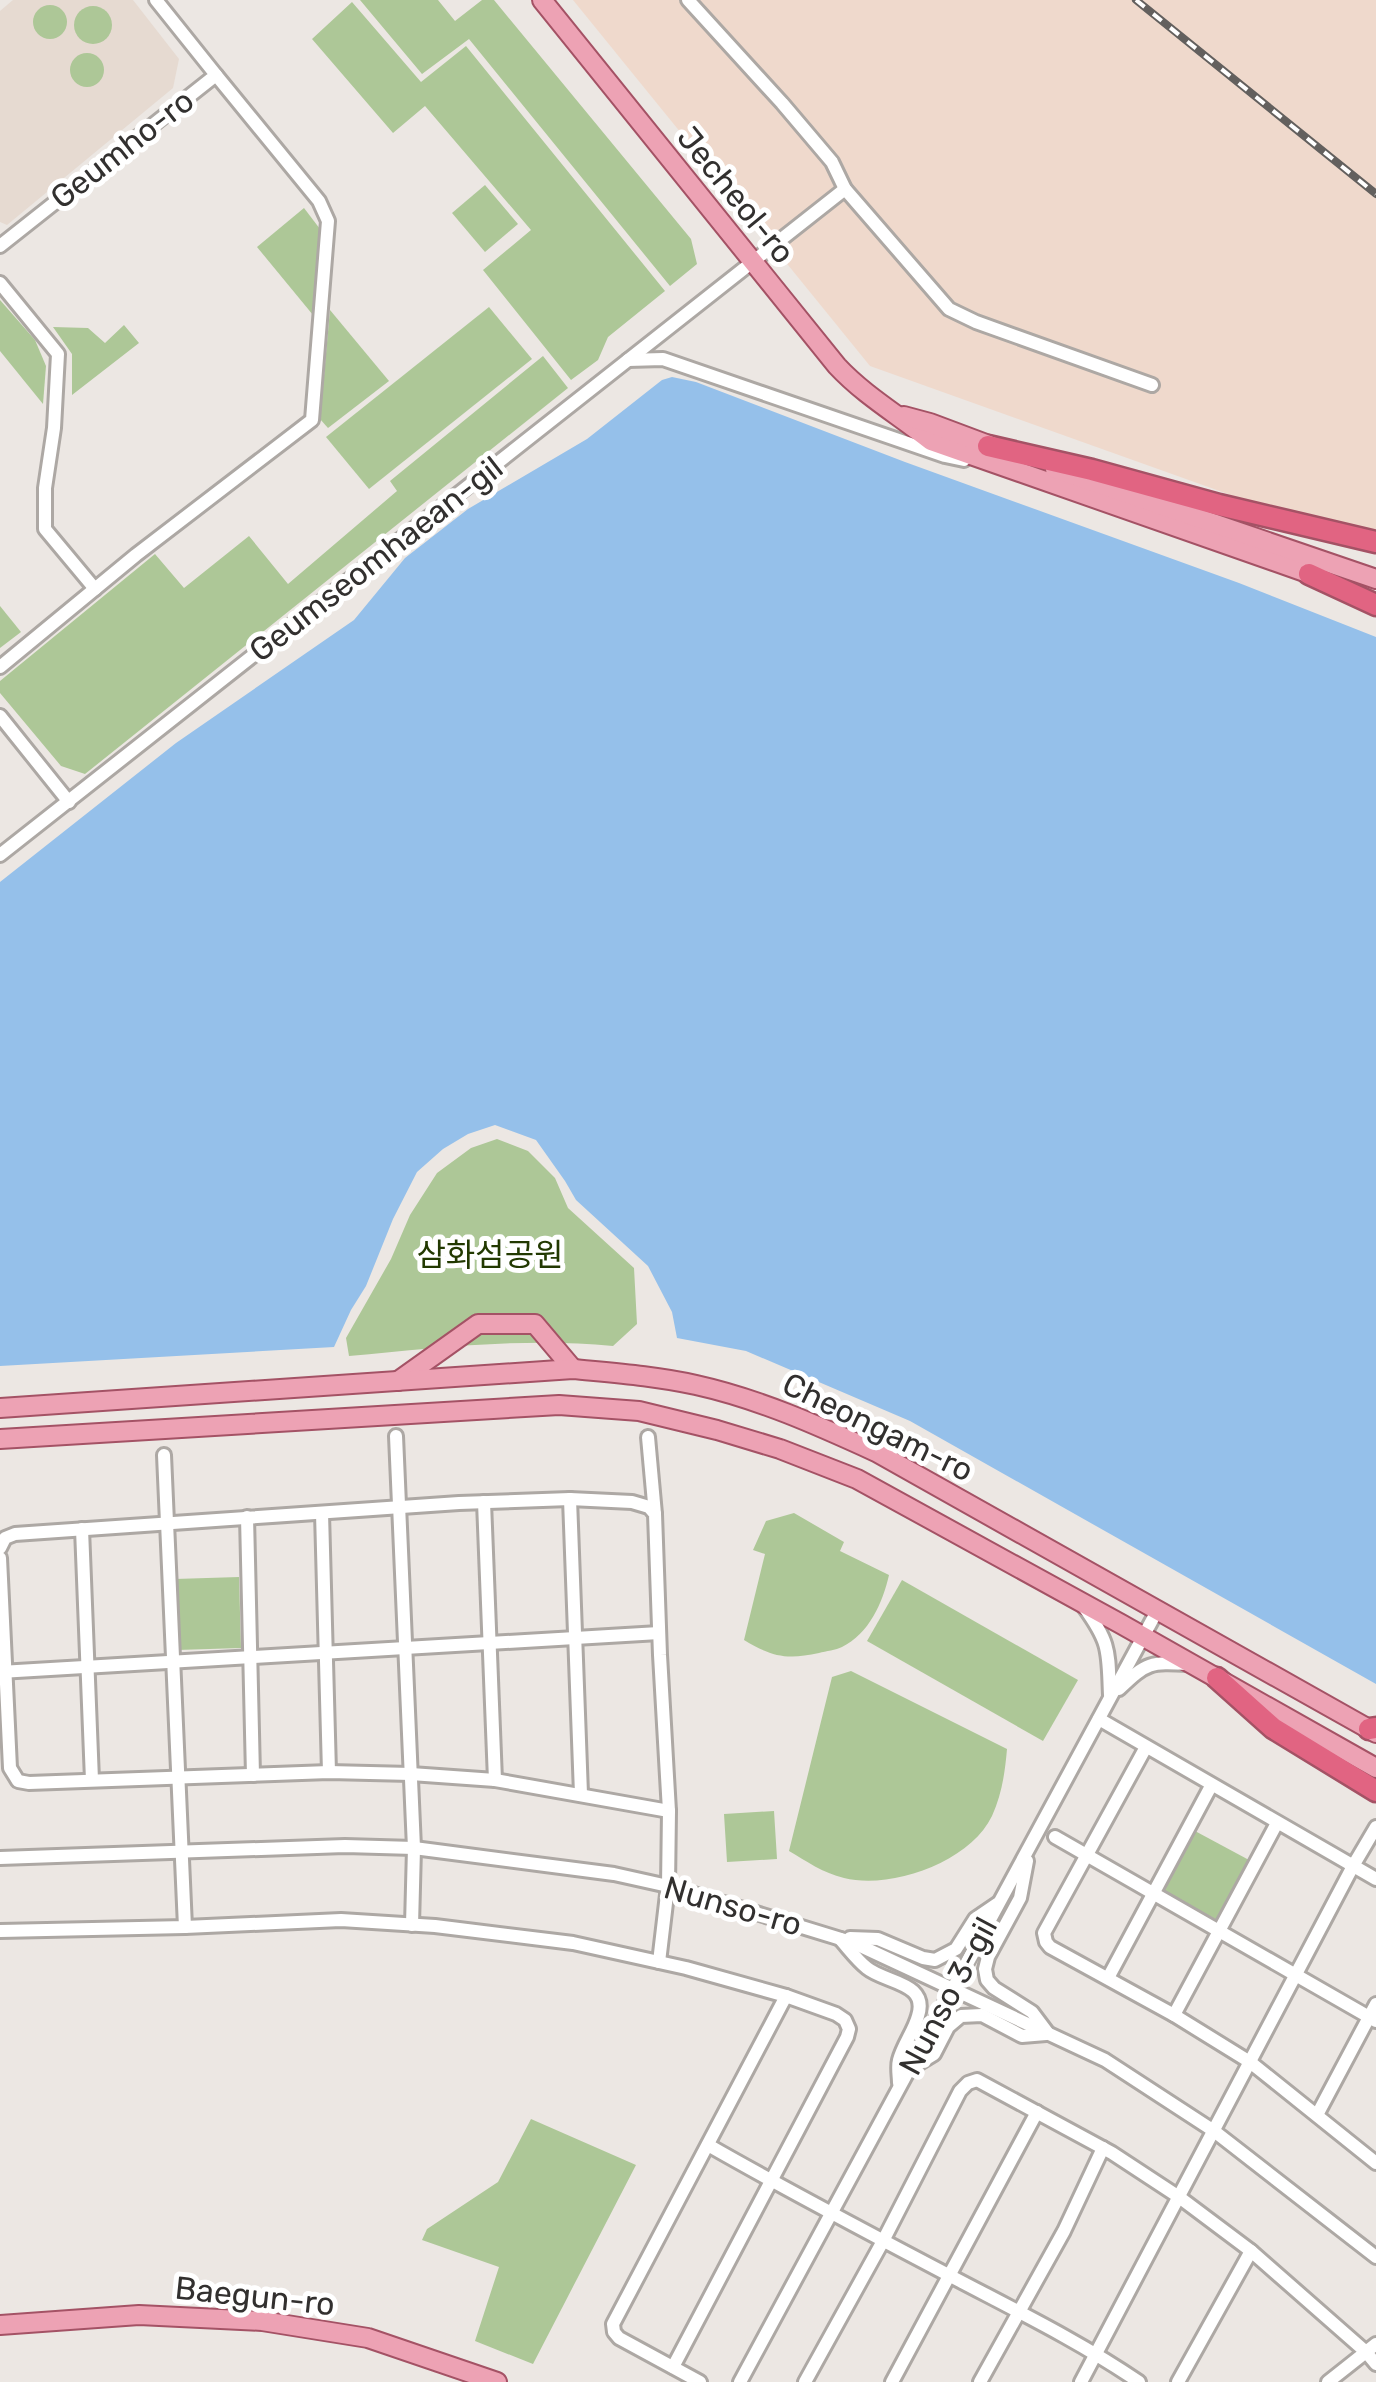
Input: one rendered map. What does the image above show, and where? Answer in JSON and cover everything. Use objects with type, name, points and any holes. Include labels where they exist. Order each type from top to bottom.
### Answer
[{"type":"highway","points":[[988,446],[1376,542]]},
{"type":"highway","points":[[1309,574],[1376,605]]},
{"type":"highway","points":[[1218,1678],[1273,1728],[1376,1791]]},
{"type":"main road","name":"Jecheol-ro","points":[[542,0],[751,262],[853,384],[872,399],[932,441],[1376,597]]},
{"type":"main road","name":"Jecheol-ro","points":[[897,414],[930,422],[988,446],[1376,579]]},
{"type":"main road","points":[[397,1382],[478,1324],[536,1324],[574,1369]]},
{"type":"main road","name":"Cheongam-ro","points":[[0,1408],[574,1369],[694,1384],[804,1419],[876,1452],[1374,1730]]},
{"type":"main road","name":"Cheongam-ro","points":[[0,1439],[559,1405],[640,1411],[780,1449],[856,1479],[1376,1768]]},
{"type":"main road","name":"Baegun-ro","points":[[0,2325],[139,2315],[262,2320],[368,2338],[497,2382]]},
{"type":"street","name":"Geumho-ro","points":[[0,246],[216,75],[156,0]]},
{"type":"street","points":[[688,0],[832,162],[845,188],[949,308],[976,322],[1152,385]]},
{"type":"street","points":[[0,667],[180,520],[312,420],[328,221],[319,201],[216,75]]},
{"type":"street","name":"Geumseomhaean-gil","points":[[0,856],[845,188]]},
{"type":"street","points":[[0,283],[58,354],[54,428],[45,488],[46,529],[94,589]]},
{"type":"street","points":[[628,360],[663,359],[945,456],[1025,474]]},
{"type":"street","points":[[0,716],[69,802]]},
{"type":"street","points":[[396,1436],[414,1848],[412,1925]]},
{"type":"street","points":[[648,1438],[669,1810],[668,1886],[659,1962]]},
{"type":"street","points":[[164,1456],[185,1927]]},
{"type":"street","points":[[570,1499],[581,1794]]},
{"type":"street","points":[[484,1502],[495,1780]]},
{"type":"street","points":[[0,1548],[5,1538],[15,1534],[484,1502],[632,1502],[649,1506],[655,1514]]},
{"type":"street","points":[[322,1512],[330,1772]]},
{"type":"street","points":[[247,1517],[253,1775]]},
{"type":"street","points":[[82,1529],[92,1780]]},
{"type":"street","points":[[0,1558],[10,1768],[18,1782],[330,1772],[411,1774],[495,1780],[669,1810]]},
{"type":"street","points":[[1080,1601],[1108,1647],[1110,1698]]},
{"type":"street","name":"Nunso 3-gil","points":[[740,2382],[1157,1611]]},
{"type":"street","points":[[3,1672],[659,1633]]},
{"type":"street","points":[[1110,1698],[1142,1667],[1158,1663],[1194,1665]]},
{"type":"street","points":[[1098,1719],[1376,1879]]},
{"type":"street","points":[[1146,1747],[1044,1933],[1046,1942],[1050,1948],[1174,2015],[1250,2062],[1376,2163]]},
{"type":"street","points":[[1108,1978],[1211,1786]]},
{"type":"street","points":[[1174,2015],[1277,1823]]},
{"type":"street","points":[[1081,2382],[1376,1827]]},
{"type":"street","points":[[1055,1838],[1372,2019]]},
{"type":"street","points":[[1030,1845],[1020,1898],[985,1969],[994,1988],[1032,2012],[1049,2034]]},
{"type":"street","name":"Nunso-ro","points":[[0,1858],[345,1846],[414,1848],[614,1874],[668,1886],[854,1943],[1132,2076],[1214,2130],[1376,2257]]},
{"type":"street","points":[[838,1938],[878,1940],[935,1960],[956,1949],[975,1918],[999,1903]]},
{"type":"street","points":[[0,1931],[342,1920],[412,1925],[572,1942],[786,1996],[836,2014],[850,2029],[673,2366]]},
{"type":"street","points":[[838,1938],[870,1971],[902,1983],[918,1998],[918,2018],[898,2061],[899,2088]]},
{"type":"street","points":[[700,2382],[619,2338],[612,2324],[786,1996]]},
{"type":"street","points":[[1317,2114],[1372,2019],[1376,2004]]},
{"type":"street","points":[[909,2070],[934,2054],[948,2027],[961,2016],[982,2015],[1022,2036],[1049,2034]]},
{"type":"street","points":[[805,2382],[960,2091],[977,2080],[1103,2148],[1179,2196],[1371,2348],[1376,2364]]},
{"type":"street","points":[[892,2382],[1037,2112]]},
{"type":"street","points":[[708,2145],[1020,2312],[1139,2382]]},
{"type":"street","points":[[980,2382],[1064,2231],[1103,2148]]},
{"type":"street","points":[[1178,2382],[1251,2251]]},
{"type":"street","points":[[1328,2382],[1371,2348]]},
{"type":"shaded area","points":[[13,0],[133,0],[179,59],[173,88],[7,225],[0,222],[0,11]]},
{"type":"shaded area","points":[[573,0],[1376,0],[1376,547],[870,366]]},
{"type":"green space","points":[[360,0],[438,0],[455,21],[482,0],[494,0],[691,239],[697,264],[670,286],[469,39],[422,74]]},
{"type":"green space","points":[[352,2],[421,82],[466,46],[665,291],[608,337],[598,360],[571,380],[483,270],[531,230],[425,106],[393,133],[312,39]]},
{"type":"green space","points":[[50,5],[62,10],[67,22],[62,34],[50,39],[38,34],[33,22],[38,10]]},
{"type":"green space","points":[[93,6],[106,12],[112,25],[106,38],[93,44],[80,38],[74,25],[80,12]]},
{"type":"green space","points":[[87,53],[99,58],[104,70],[99,82],[87,87],[75,82],[70,70],[75,58]]},
{"type":"green space","points":[[485,185],[518,224],[485,252],[452,213]]},
{"type":"green space","points":[[304,208],[320,229],[313,315],[257,247]]},
{"type":"green space","points":[[0,300],[35,340],[46,366],[43,404],[0,351]]},
{"type":"green space","points":[[489,307],[532,359],[369,489],[326,437]]},
{"type":"green space","points":[[330,310],[389,381],[328,428],[320,419]]},
{"type":"green space","points":[[124,325],[139,343],[72,395],[72,354],[53,327],[88,328],[105,343]]},
{"type":"green space","points":[[543,356],[568,388],[85,774],[61,766],[0,693],[0,681],[155,554],[184,588],[249,536],[288,584],[397,491],[390,481]]},
{"type":"green space","points":[[0,606],[21,632],[0,648]]},
{"type":"green space","name":"삼화섬공원","points":[[497,1139],[528,1151],[555,1178],[568,1208],[634,1268],[637,1324],[613,1346],[514,1343],[349,1356],[346,1338],[391,1259],[410,1215],[437,1173],[471,1148]]},
{"type":"green space","points":[[794,1513],[844,1542],[840,1551],[889,1575],[873,1616],[852,1641],[834,1650],[789,1656],[763,1650],[744,1640],[765,1554],[753,1550],[766,1521]]},
{"type":"green space","points":[[239,1577],[241,1648],[177,1650],[175,1579]]},
{"type":"green space","points":[[902,1580],[1078,1680],[1043,1741],[867,1641]]},
{"type":"green space","points":[[851,1671],[1007,1749],[998,1799],[981,1832],[948,1859],[906,1876],[863,1881],[844,1878],[789,1851],[832,1677]]},
{"type":"green space","points":[[774,1811],[777,1859],[727,1862],[724,1814]]},
{"type":"green space","points":[[1195,1831],[1249,1860],[1217,1920],[1163,1890]]},
{"type":"green space","points":[[531,2119],[636,2165],[533,2364],[475,2341],[499,2267],[422,2240],[427,2229],[498,2182]]},
{"type":"water","points":[[672,377],[696,382],[1376,637],[1376,1684],[910,1421],[746,1351],[677,1338],[672,1312],[648,1266],[576,1200],[536,1140],[495,1125],[468,1134],[443,1149],[417,1172],[334,1347],[0,1366],[0,882],[176,743],[354,620],[405,558],[468,509],[587,439],[662,380]]},
{"type":"railway","points":[[1136,0],[1376,194]]}]
